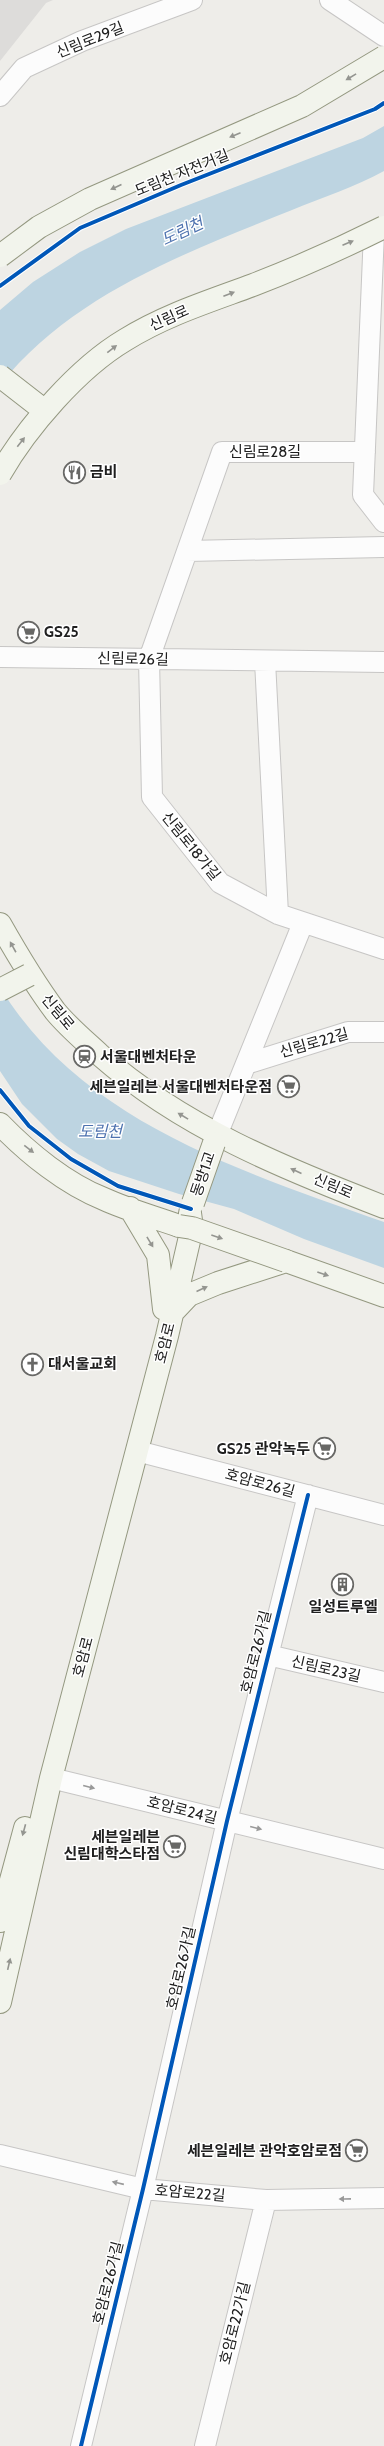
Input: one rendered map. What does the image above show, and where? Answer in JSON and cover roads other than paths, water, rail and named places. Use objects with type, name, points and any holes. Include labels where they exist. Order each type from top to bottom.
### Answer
[{"type":"main road","points":[[0,256],[39,227],[90,199],[302,106],[384,57]]},
{"type":"main road","name":"신림로","points":[[0,474],[11,455],[45,411],[92,365],[124,340],[161,319],[256,284],[379,230]]},
{"type":"main road","points":[[0,376],[45,411]]},
{"type":"main road","name":"신림로","points":[[0,924],[29,975],[56,1012],[84,1041],[114,1067],[215,1139],[331,1187],[384,1207]]},
{"type":"main road","points":[[0,990],[29,975]]},
{"type":"main road","points":[[0,1124],[11,1135],[69,1181],[103,1199],[130,1208],[189,1218],[286,1261],[384,1296]]},
{"type":"main road","name":"동방1교","points":[[168,1311],[189,1218],[215,1139]]},
{"type":"main road","points":[[0,1921],[168,1311],[158,1255],[130,1208]]},
{"type":"main road","points":[[168,1311],[189,1295],[231,1278],[286,1261]]},
{"type":"main road","name":"호암로","points":[[0,2002],[51,1778],[137,1451],[168,1311]]},
{"type":"street","name":"신림로29길","points":[[0,96],[24,68],[82,41],[192,0]]},
{"type":"street","points":[[330,0],[384,36]]},
{"type":"street","points":[[379,230],[363,495],[384,522]]},
{"type":"street","name":"신림로28길","points":[[149,659],[222,452],[365,452]]},
{"type":"street","points":[[187,551],[384,547]]},
{"type":"street","name":"신림로26길","points":[[0,657],[384,662]]},
{"type":"street","name":"신림로18가길","points":[[149,659],[152,796],[220,883],[278,914],[384,949]]},
{"type":"street","points":[[265,661],[278,914]]},
{"type":"street","points":[[215,1139],[303,923]]},
{"type":"street","name":"신림로22길","points":[[246,1064],[348,1032],[384,1032]]},
{"type":"street","name":"호암로26길","points":[[137,1451],[384,1515]]},
{"type":"street","name":"호암로26가길","points":[[81,2446],[143,2189],[227,1821],[308,1495]]},
{"type":"street","name":"신림로23길","points":[[268,1655],[384,1682]]},
{"type":"street","name":"호암로24길","points":[[51,1778],[384,1859]]},
{"type":"street","name":"호암로22길","points":[[0,2155],[143,2189],[266,2200],[384,2198]]},
{"type":"street","name":"호암로22가길","points":[[205,2446],[266,2200]]},
{"type":"water","name":"도림천","points":[[384,126],[384,171],[350,187],[213,242],[134,279],[61,325],[29,353],[0,385],[0,310],[33,282],[80,252],[126,229],[363,138]]},
{"type":"water","name":"도림천","points":[[0,987],[34,1034],[74,1074],[120,1107],[170,1136],[222,1161],[276,1183],[384,1222],[384,1268],[304,1239],[234,1209],[179,1194],[109,1171],[78,1154],[57,1139],[22,1104],[0,1071]]},
{"type":"place","name":"금비","points":[[74,472]]},
{"type":"place","name":"GS25","points":[[29,632]]},
{"type":"place","name":"서울대벤처타운","points":[[85,1057]]},
{"type":"place","name":"세븐일레븐 서울대벤처타운점","points":[[288,1087]]},
{"type":"place","name":"대서울교회","points":[[32,1364]]},
{"type":"place","name":"GS25 관악녹두","points":[[325,1449]]},
{"type":"place","name":"일성트루엘","points":[[343,1584]]},
{"type":"place","name":"세븐일레븐 신림대학스타점","points":[[175,1846]]},
{"type":"place","name":"세븐일레븐 관악호암로점","points":[[357,2151]]}]
